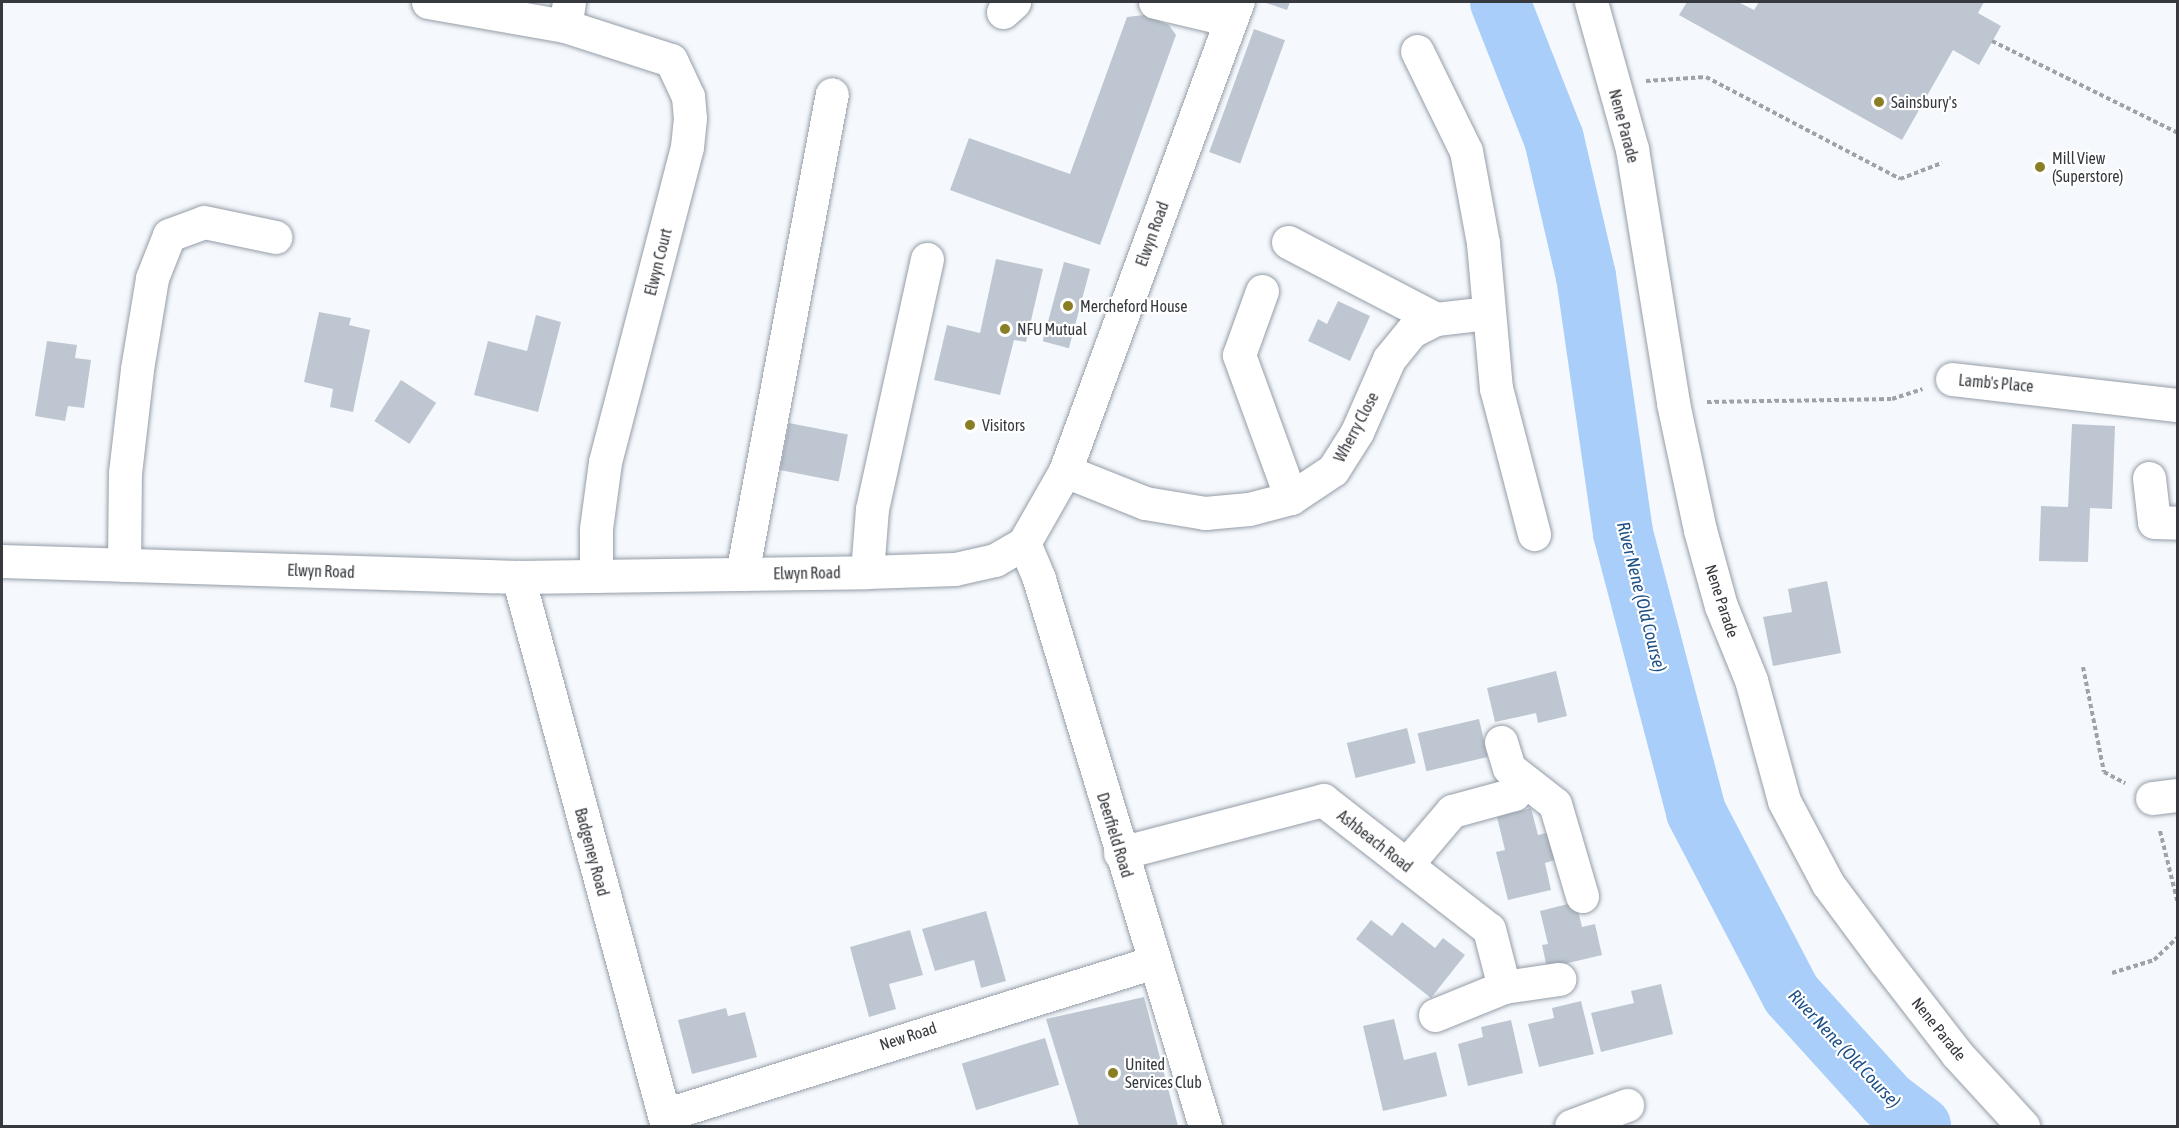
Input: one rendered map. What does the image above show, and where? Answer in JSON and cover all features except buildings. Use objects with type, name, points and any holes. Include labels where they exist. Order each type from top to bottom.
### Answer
[{"type":"street","name":"Elwyn Court","points":[[428,2],[567,14],[671,60],[688,96],[690,118],[687,147],[605,462],[596,529],[596,576]]},
{"type":"street","points":[[1155,2],[1235,11]]},
{"type":"street","name":"Nene Parade","points":[[1591,2],[1632,149],[1674,403],[1718,596],[1751,680],[1784,801],[1828,884],[1957,1054],[2023,1126]]},
{"type":"street","name":"Elwyn Road","points":[[2,561],[518,577],[955,569],[995,560],[1024,543],[1065,471],[1235,11]]},
{"type":"street","points":[[1417,51],[1466,151],[1483,243],[1487,314],[1496,388],[1534,534]]},
{"type":"street","points":[[742,574],[832,94]]},
{"type":"street","points":[[124,565],[125,473],[136,369],[152,278],[169,236],[204,222],[275,237]]},
{"type":"street","points":[[1288,242],[1436,318]]},
{"type":"street","points":[[867,572],[872,509],[927,259]]},
{"type":"street","points":[[1262,291],[1239,355],[1291,498]]},
{"type":"street","name":"Wherry Close","points":[[1065,471],[1145,503],[1205,513],[1249,509],[1291,498],[1333,470],[1357,432],[1389,359],[1412,331],[1436,318],[1487,314]]},
{"type":"street","name":"Lamb's Place","points":[[1952,379],[2178,405]]},
{"type":"street","points":[[2149,478],[2154,522],[2178,523]]},
{"type":"street","name":"Deerfield Road","points":[[1024,543],[1039,579],[1204,1126]]},
{"type":"street","name":"Badgeney Road","points":[[518,577],[666,1121]]},
{"type":"street","points":[[1501,742],[1509,768],[1555,804],[1582,896]]},
{"type":"street","points":[[1406,865],[1452,811],[1514,794],[1524,781]]},
{"type":"street","name":"Ashbeach Road","points":[[1120,853],[1323,800],[1489,929],[1504,987]]},
{"type":"street","name":"New Road","points":[[666,1121],[1154,963]]},
{"type":"street","points":[[1435,1015],[1504,987],[1559,979]]},
{"type":"street","points":[[1571,1126],[1627,1105]]},
{"type":"path","points":[[1992,41],[2178,133]]},
{"type":"path","points":[[1612,83],[1706,76],[1900,179],[1942,163]]},
{"type":"path","name":"Lamb's Place","points":[[1674,403],[1892,399],[1952,379]]},
{"type":"path","points":[[2083,667],[2104,772],[2165,796],[2178,904]]},
{"type":"path","points":[[2112,973],[2154,960],[2178,937]]},
{"type":"waterway","name":"River Nene (Old Course)","points":[[1500,2],[1554,139],[1586,276],[1623,533],[1696,812],[1791,994],[1887,1100],[1921,1126]]},
{"type":"place","name":"Sainsbury's","points":[[1879,102]]},
{"type":"place","name":"Mill View (Superstore)","points":[[2040,167]]},
{"type":"place","name":"Mercheford House","points":[[1068,306]]},
{"type":"place","name":"NFU Mutual","points":[[1005,329]]},
{"type":"place","name":"Visitors","points":[[970,425]]},
{"type":"place","name":"United Services Club","points":[[1113,1073]]}]
